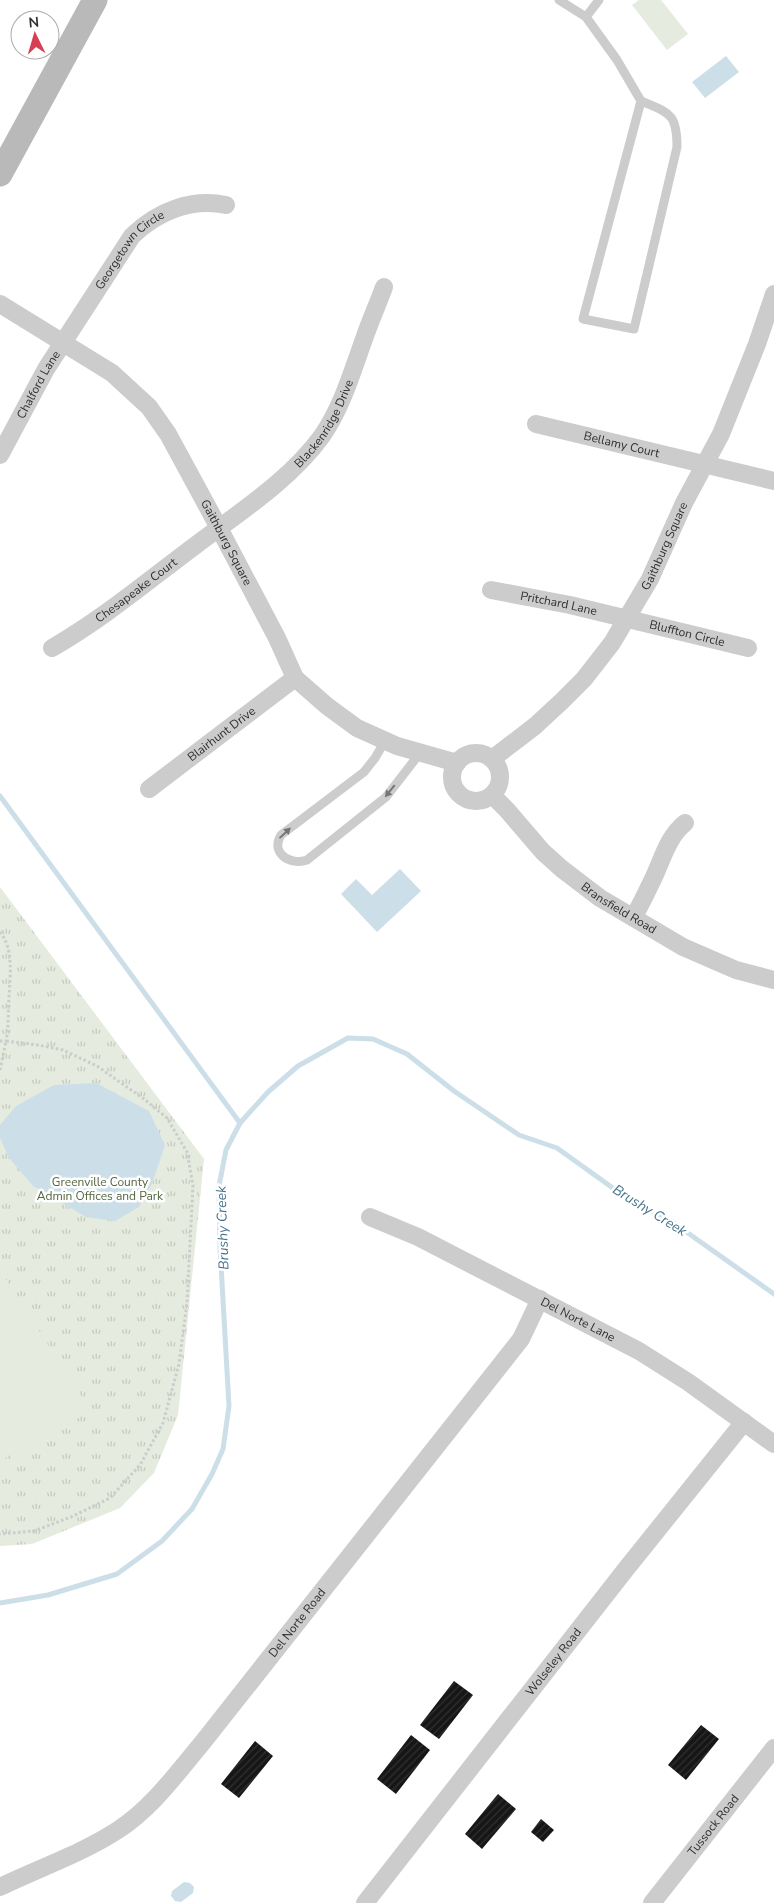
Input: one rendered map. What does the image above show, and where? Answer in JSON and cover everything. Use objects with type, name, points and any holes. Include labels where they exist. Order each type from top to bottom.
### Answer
[{"type":"main road","points":[[3,160],[95,0]]},
{"type":"street","name":"Georgetown Circle","points":[[63,343],[122,250],[142,226],[161,214],[180,206],[198,203],[226,205]]},
{"type":"street","name":"Blackenridge Drive","points":[[219,528],[283,478],[322,436],[345,393],[384,286]]},
{"type":"street","name":"Gaithburg Square","points":[[492,759],[536,726],[584,679],[612,643],[650,579],[684,502],[722,434],[774,294]]},
{"type":"street","name":"Gaithburg Square","points":[[0,304],[112,373],[149,407],[168,434],[219,528],[277,638],[295,678],[342,718],[357,728],[385,741],[456,763]]},
{"type":"street","name":"Chalford Lane","points":[[0,455],[46,369],[63,343]]},
{"type":"street","name":"Bellamy Court","points":[[536,424],[774,481]]},
{"type":"street","name":"Chesapeake Court","points":[[52,648],[84,630],[219,528]]},
{"type":"street","name":"Pritchard Lane","points":[[491,590],[626,618]]},
{"type":"street","name":"Bluffton Circle","points":[[626,618],[748,648]]},
{"type":"street","name":"Blairhunt Drive","points":[[149,789],[295,678]]},
{"type":"street","points":[[470,754],[486,754],[492,759],[500,770],[500,777],[496,790],[492,795],[485,799],[470,800],[457,792],[452,777],[456,763],[470,754]]},
{"type":"street","name":"Bransfield Road","points":[[492,795],[543,852],[600,898],[683,947],[713,962],[774,980]]},
{"type":"street","points":[[634,917],[651,885],[667,847],[686,823]]},
{"type":"street","name":"Del Norte Lane","points":[[370,1216],[418,1237],[639,1351],[688,1382],[774,1444]]},
{"type":"street","name":"Del Norte Road","points":[[0,1887],[66,1858],[101,1840],[133,1819],[160,1794],[510,1354],[521,1339],[540,1299]]},
{"type":"street","name":"Wolseley Road","points":[[365,1903],[626,1569],[744,1422]]},
{"type":"street","name":"Tussock Road","points":[[652,1903],[774,1748]]},
{"type":"lane","points":[[559,0],[586,17],[617,60],[640,102],[667,112],[677,128],[677,146],[634,329],[583,319],[640,102]]},
{"type":"lane","points":[[586,17],[599,0]]},
{"type":"lane","points":[[385,741],[364,772],[280,835],[276,842],[277,848],[284,856],[292,862],[307,860],[386,797],[420,753]]},
{"type":"path","points":[[0,932],[4,936],[11,966],[10,1022],[0,1070]]},
{"type":"path","points":[[0,1041],[63,1050],[97,1066],[144,1099],[167,1118],[187,1152],[193,1184],[187,1303],[179,1364],[159,1432],[140,1465],[110,1498],[71,1517],[34,1531],[0,1534]]},
{"type":"green space","points":[[639,0],[661,0],[688,34],[667,50],[632,5]]},
{"type":"green space","name":"Greenville County Admin Offices and Park","points":[[0,887],[204,1159],[178,1415],[154,1473],[120,1508],[32,1544],[0,1546]]},
{"type":"green space","points":[[0,1270],[91,1411],[0,1461]]},
{"type":"water","points":[[726,56],[739,72],[705,98],[692,82]]},
{"type":"water","points":[[400,869],[421,891],[377,932],[341,894],[356,879],[372,895]]},
{"type":"water","points":[[96,1083],[149,1111],[165,1145],[152,1184],[139,1207],[115,1221],[86,1217],[33,1186],[9,1158],[0,1138],[0,1125],[16,1106],[54,1085]]},
{"type":"water","points":[[184,1882],[190,1883],[194,1887],[193,1893],[181,1902],[175,1901],[171,1896],[172,1891]]},
{"type":"building","points":[[454,1681],[473,1695],[439,1739],[420,1725]]},
{"type":"building","points":[[701,1725],[719,1739],[686,1780],[668,1765]]},
{"type":"building","points":[[411,1735],[430,1750],[396,1794],[377,1779]]},
{"type":"building","points":[[255,1741],[273,1756],[239,1798],[221,1784]]},
{"type":"building","points":[[498,1794],[516,1809],[482,1849],[465,1834]]},
{"type":"building","points":[[541,1819],[554,1830],[543,1842],[531,1832]]},
{"type":"waterway","points":[[0,796],[240,1123]]},
{"type":"waterway","name":"Brushy Creek","points":[[0,1603],[48,1595],[117,1574],[162,1541],[192,1509],[212,1474],[223,1449],[229,1406],[220,1247],[219,1186],[226,1150],[240,1123],[268,1092],[298,1066],[348,1038],[373,1039],[407,1054],[454,1091],[519,1135],[557,1148],[631,1201],[671,1221],[774,1294]]}]
